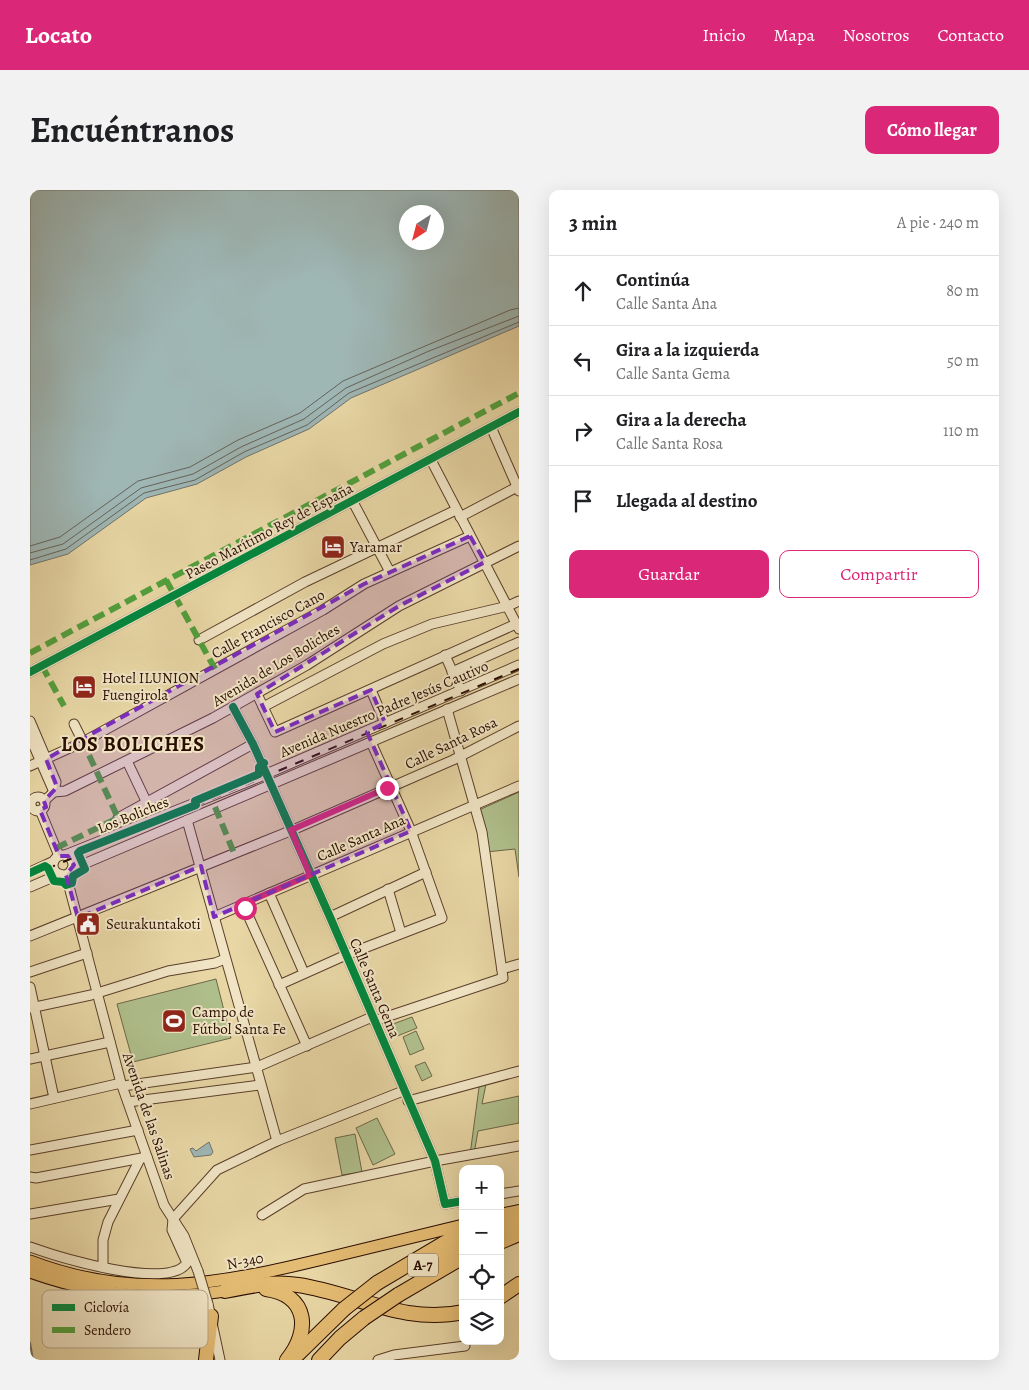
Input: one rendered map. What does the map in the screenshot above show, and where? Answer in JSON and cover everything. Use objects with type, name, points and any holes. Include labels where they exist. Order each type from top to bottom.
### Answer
[{"type":"highway","points":[[504,1215],[519,1212]]},
{"type":"highway","points":[[504,1229],[519,1223]]},
{"type":"highway","points":[[504,1240],[519,1234]]},
{"type":"highway","points":[[292,1360],[459,1235]]},
{"type":"highway","name":"A-7","points":[[303,1360],[354,1313],[387,1289],[423,1265],[459,1248]]},
{"type":"highway","name":"A-7","points":[[387,1289],[459,1259]]},
{"type":"highway","points":[[504,1294],[519,1284]]},
{"type":"highway","points":[[225,1291],[253,1285],[297,1285],[399,1313],[426,1316],[459,1312]]},
{"type":"highway","points":[[225,1291],[267,1288],[280,1292],[294,1301],[302,1315],[303,1331],[298,1347],[287,1360]]},
{"type":"highway","points":[[208,1327],[209,1310]]},
{"type":"highway","name":"A-7","points":[[319,1360],[340,1338],[354,1313]]},
{"type":"main road","name":"N-340","points":[[30,1261],[68,1274],[105,1282],[150,1286],[196,1285],[254,1276],[459,1226]]},
{"type":"main road","name":"N-340","points":[[30,1272],[63,1282],[100,1290]]},
{"type":"main road","name":"N-340","points":[[208,1292],[225,1291]]},
{"type":"street","name":"Paseo Marítimo Rey de España","points":[[30,672],[353,502],[519,412]]},
{"type":"street","points":[[199,640],[305,582],[378,546],[518,489],[491,427]]},
{"type":"street","points":[[257,694],[275,732],[445,655],[518,626],[431,460]]},
{"type":"street","points":[[353,502],[378,546],[390,572]]},
{"type":"street","name":"Calle Francisco Cano","points":[[30,766],[83,742],[390,572],[470,536]]},
{"type":"street","name":"Avenida de Los Boliches","points":[[34,808],[44,807],[44,801],[54,792],[65,791],[233,707],[399,606],[519,546]]},
{"type":"street","points":[[263,707],[383,644],[432,624],[508,606],[519,601]]},
{"type":"street","points":[[453,674],[519,642]]},
{"type":"street","points":[[445,655],[461,691]]},
{"type":"street","name":"Avenida Nuestro Padre Jesús Cautivo","points":[[30,872],[59,857],[266,774],[519,665]]},
{"type":"street","name":"Avenida Nuestro Padre Jesús Cautivo","points":[[30,886],[66,873],[187,820],[272,786],[446,709],[519,680]]},
{"type":"street","points":[[371,690],[385,724]]},
{"type":"street","name":"Calle Santa Gema","points":[[233,707],[253,744],[272,786],[435,1161],[445,1204],[459,1202]]},
{"type":"street","points":[[30,1104],[122,1085],[257,1067],[373,1019],[502,978],[482,832],[446,709]]},
{"type":"street","points":[[30,721],[54,792]]},
{"type":"street","points":[[74,724],[83,742]]},
{"type":"street","name":"Calle Santa Rosa","points":[[30,936],[291,830],[391,787],[519,726]]},
{"type":"street","points":[[30,738],[43,761]]},
{"type":"street","points":[[279,985],[346,954],[442,918],[411,830],[371,742]]},
{"type":"street","points":[[118,818],[253,744]]},
{"type":"street","points":[[127,761],[146,801]]},
{"type":"street","name":"Calle Santa Ana","points":[[214,917],[411,830],[519,786]]},
{"type":"street","points":[[34,808],[59,857],[72,860],[66,873],[53,868],[59,857]]},
{"type":"street","points":[[187,820],[277,1142]]},
{"type":"street","points":[[330,917],[426,872]]},
{"type":"street","name":"Avenida de las Salinas","points":[[66,873],[110,1042],[122,1085],[138,1130],[144,1158],[164,1205],[184,1236],[203,1290]]},
{"type":"street","points":[[388,889],[401,933]]},
{"type":"street","points":[[269,892],[304,974]]},
{"type":"street","points":[[243,904],[307,1046]]},
{"type":"street","points":[[30,972],[87,953]]},
{"type":"street","points":[[32,1008],[98,992],[168,971],[215,963],[225,959]]},
{"type":"street","points":[[502,969],[519,964]]},
{"type":"street","points":[[30,987],[35,1033],[45,1056],[54,1098]]},
{"type":"street","points":[[30,1060],[110,1042]]},
{"type":"street","points":[[408,1101],[519,1071]]},
{"type":"street","points":[[128,1102],[260,1085]]},
{"type":"street","points":[[30,1247],[75,1262],[99,1267],[151,1274],[172,1272],[184,1268],[187,1263],[172,1230],[173,1219],[217,1170],[277,1142],[403,1091]]},
{"type":"street","points":[[30,1150],[138,1130]]},
{"type":"street","points":[[262,1215],[304,1189],[435,1161],[519,1146]]},
{"type":"street","points":[[30,1177],[36,1178],[144,1158]]},
{"type":"street","points":[[99,1267],[103,1240],[119,1199],[144,1158]]},
{"type":"street","points":[[504,1193],[519,1191]]},
{"type":"street","points":[[30,1214],[119,1199]]},
{"type":"street","name":"Avenida de las Salinas","points":[[208,1306],[220,1360]]},
{"type":"street","points":[[378,1360],[394,1355],[416,1357],[465,1346]]},
{"type":"highlighted area","points":[[470,536],[485,562],[399,606],[257,694],[275,732],[371,690],[385,723],[367,732],[411,831],[214,917],[201,866],[78,918],[66,875],[74,865],[68,856],[59,856],[40,810],[46,807],[44,801],[57,787],[46,759],[364,584]]},
{"type":"green space","points":[[519,792],[519,877],[515,849],[486,852],[479,810]]},
{"type":"green space","name":"Campo de Fútbol Santa Fe","points":[[216,979],[231,1038],[133,1062],[117,1004]]},
{"type":"green space","points":[[412,1017],[417,1028],[390,1039],[385,1027]]},
{"type":"green space","points":[[416,1031],[424,1049],[410,1055],[403,1037]]},
{"type":"green space","points":[[425,1062],[432,1076],[422,1081],[415,1066]]},
{"type":"green space","points":[[480,1080],[486,1084],[482,1104],[519,1096],[519,1123],[478,1131],[474,1154],[470,1155]]},
{"type":"green space","points":[[377,1118],[395,1154],[373,1165],[356,1128]]},
{"type":"green space","points":[[355,1134],[362,1172],[342,1175],[335,1138]]},
{"type":"water","points":[[30,190],[519,190],[519,326],[351,398],[309,429],[246,457],[197,484],[146,498],[68,554],[30,565]]},
{"type":"water","points":[[209,1142],[213,1152],[211,1155],[194,1157],[190,1149],[193,1148],[196,1151]]},
{"type":"waterway","points":[[30,1343],[33,1360]]},
{"type":"railway","points":[[30,876],[519,669]]},
{"type":"marked path","points":[[30,653],[519,393]]},
{"type":"marked path","points":[[166,580],[215,669]]},
{"type":"marked path","points":[[42,666],[64,706]]},
{"type":"marked path","points":[[56,848],[118,818],[83,742]]},
{"type":"marked path","points":[[215,807],[234,853]]},
{"type":"cycle path","points":[[30,672],[519,412]]},
{"type":"cycle path","points":[[233,707],[253,744],[330,917],[435,1161],[445,1204],[459,1202]]},
{"type":"cycle path","name":"Los Boliches","points":[[30,873],[45,866],[48,868],[54,881],[63,882],[66,885],[72,883],[73,876],[85,869],[78,853],[80,851],[196,805],[195,801],[259,774],[259,767],[264,763]]},
{"type":"place","name":"Yaramar","points":[[333,547]]},
{"type":"place","name":"Hotel ILUNION Fuengirola","points":[[84,687]]},
{"type":"place","name":"Seurakuntakoti","points":[[88,924]]},
{"type":"place","name":"Campo de Fútbol Santa Fe","points":[[174,1021]]},
{"type":"district","name":"LOS BOLICHES","points":[[133,744]]},
{"type":"route","points":[[245,908],[243,904],[310,875],[291,830],[387,788]]}]
